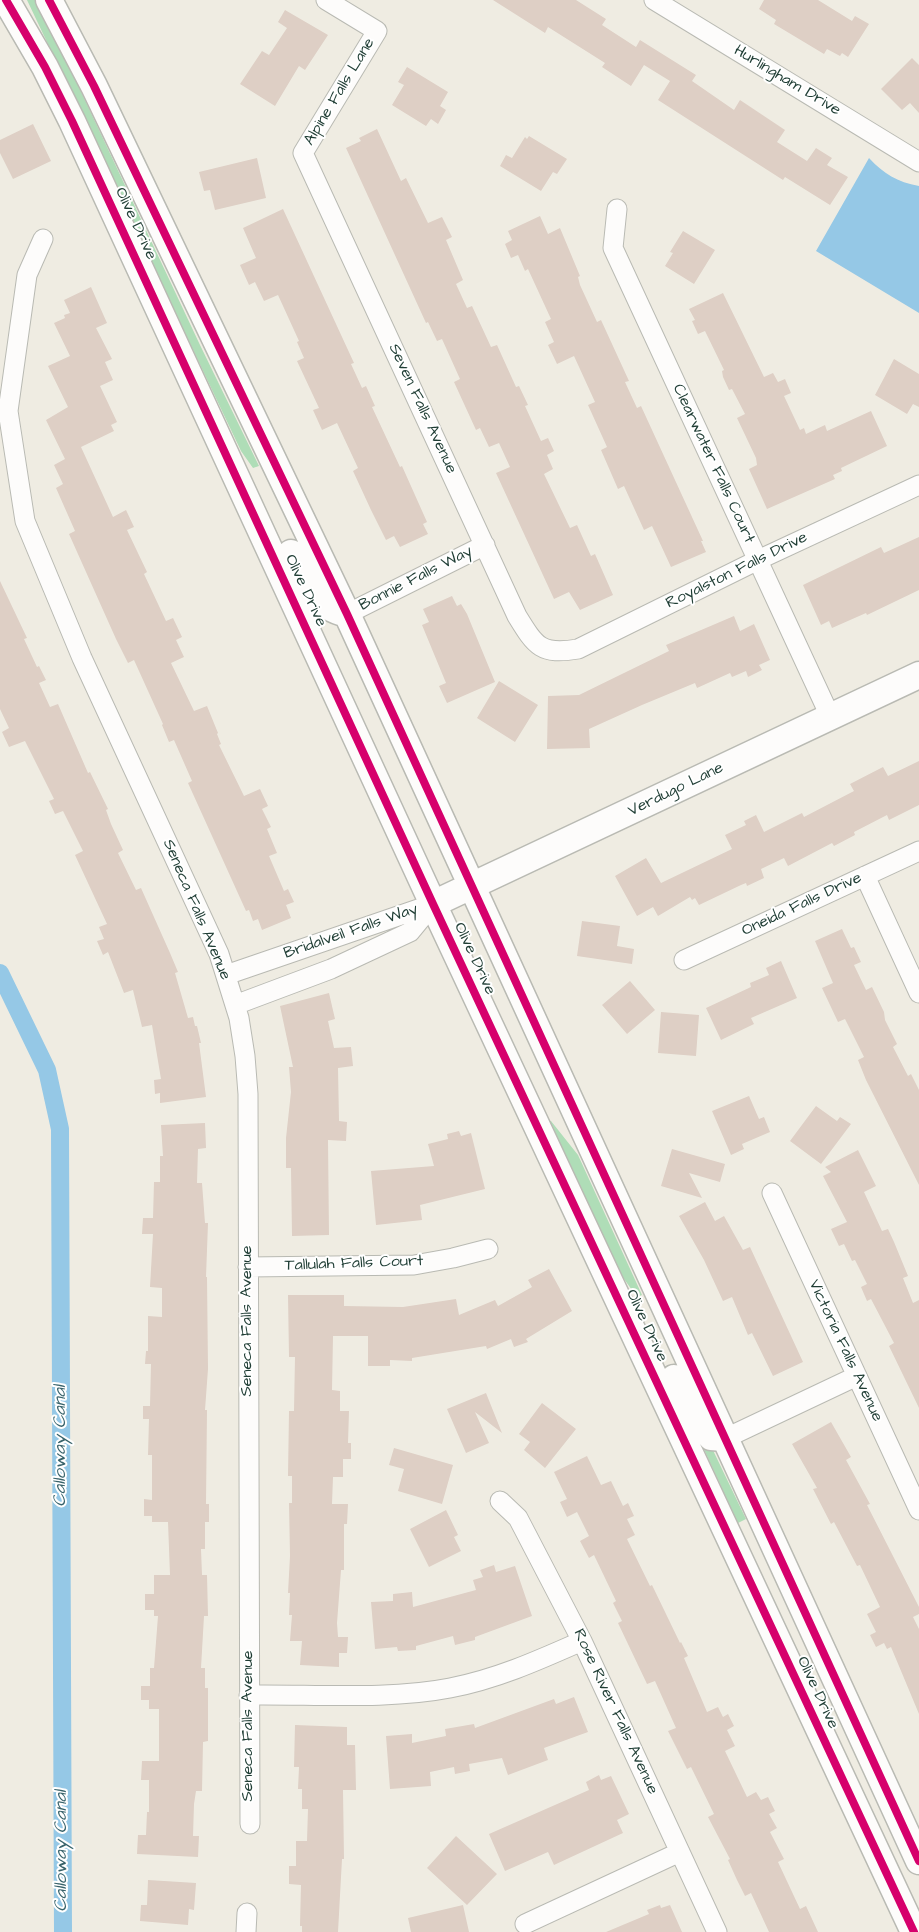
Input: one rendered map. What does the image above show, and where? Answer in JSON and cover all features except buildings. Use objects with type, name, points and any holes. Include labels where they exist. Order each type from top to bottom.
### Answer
[{"type":"main road","name":"Olive Drive","points":[[6,0],[45,67],[72,121],[433,904],[914,1932]]},
{"type":"main road","name":"Olive Drive","points":[[49,0],[94,86],[347,614],[919,1861]]},
{"type":"main road","points":[[242,487],[277,524],[301,575],[316,599],[330,610],[347,614]]},
{"type":"main road","name":"Verdugo Lane","points":[[433,904],[472,888],[919,675]]},
{"type":"main road","points":[[634,1333],[657,1344],[702,1428],[711,1437],[726,1438]]},
{"type":"street","name":"Alpine Falls Lane","points":[[303,153],[377,31],[326,0]]},
{"type":"street","name":"Hurlingham Drive","points":[[654,0],[919,162]]},
{"type":"street","name":"Seven Falls Avenue","points":[[303,153],[517,616],[530,637],[542,647],[555,653]]},
{"type":"street","name":"Clearwater Falls Court","points":[[617,209],[613,248],[830,716]]},
{"type":"street","name":"Seneca Falls Avenue","points":[[43,239],[26,274],[8,410],[25,521],[82,658],[219,954],[235,1005],[245,1056],[248,1094],[250,1824]]},
{"type":"street","name":"Royalston Falls Drive","points":[[555,653],[578,649],[758,560],[919,485]]},
{"type":"street","name":"Bonnie Falls Way","points":[[347,614],[485,545]]},
{"type":"street","name":"Oneida Falls Drive","points":[[684,960],[919,851]]},
{"type":"street","points":[[865,876],[919,993]]},
{"type":"street","name":"Bridalveil Falls Way","points":[[226,976],[433,904]]},
{"type":"street","name":"Bridalveil Falls Way","points":[[235,1005],[331,969],[410,932],[433,904]]},
{"type":"street","name":"Victoria Falls Avenue","points":[[772,1193],[919,1510]]},
{"type":"street","name":"Tallulah Falls Court","points":[[248,1267],[414,1264],[453,1258],[488,1249]]},
{"type":"street","points":[[726,1438],[857,1376]]},
{"type":"street","name":"Rose River Falls Avenue","points":[[500,1500],[518,1518],[582,1641],[717,1932]]},
{"type":"street","points":[[249,1695],[409,1693],[449,1688],[522,1668],[582,1641]]},
{"type":"street","points":[[525,1924],[680,1852]]},
{"type":"green space","points":[[27,0],[36,0],[46,17],[259,466],[253,468],[241,451]]},
{"type":"green space","points":[[545,1121],[551,1121],[578,1155],[642,1295],[637,1297],[619,1272]]},
{"type":"green space","points":[[709,1442],[746,1519],[738,1523],[701,1443]]},
{"type":"water","points":[[869,158],[880,169],[891,176],[919,186],[919,313],[816,251]]},
{"type":"waterway","name":"Calloway Canal","points":[[0,973],[47,1070],[60,1129],[63,1932]]},
{"type":"cycle path","points":[[6,0],[45,67],[72,121],[433,904],[914,1932]]},
{"type":"cycle path","points":[[49,0],[94,86],[347,614],[919,1861]]}]
